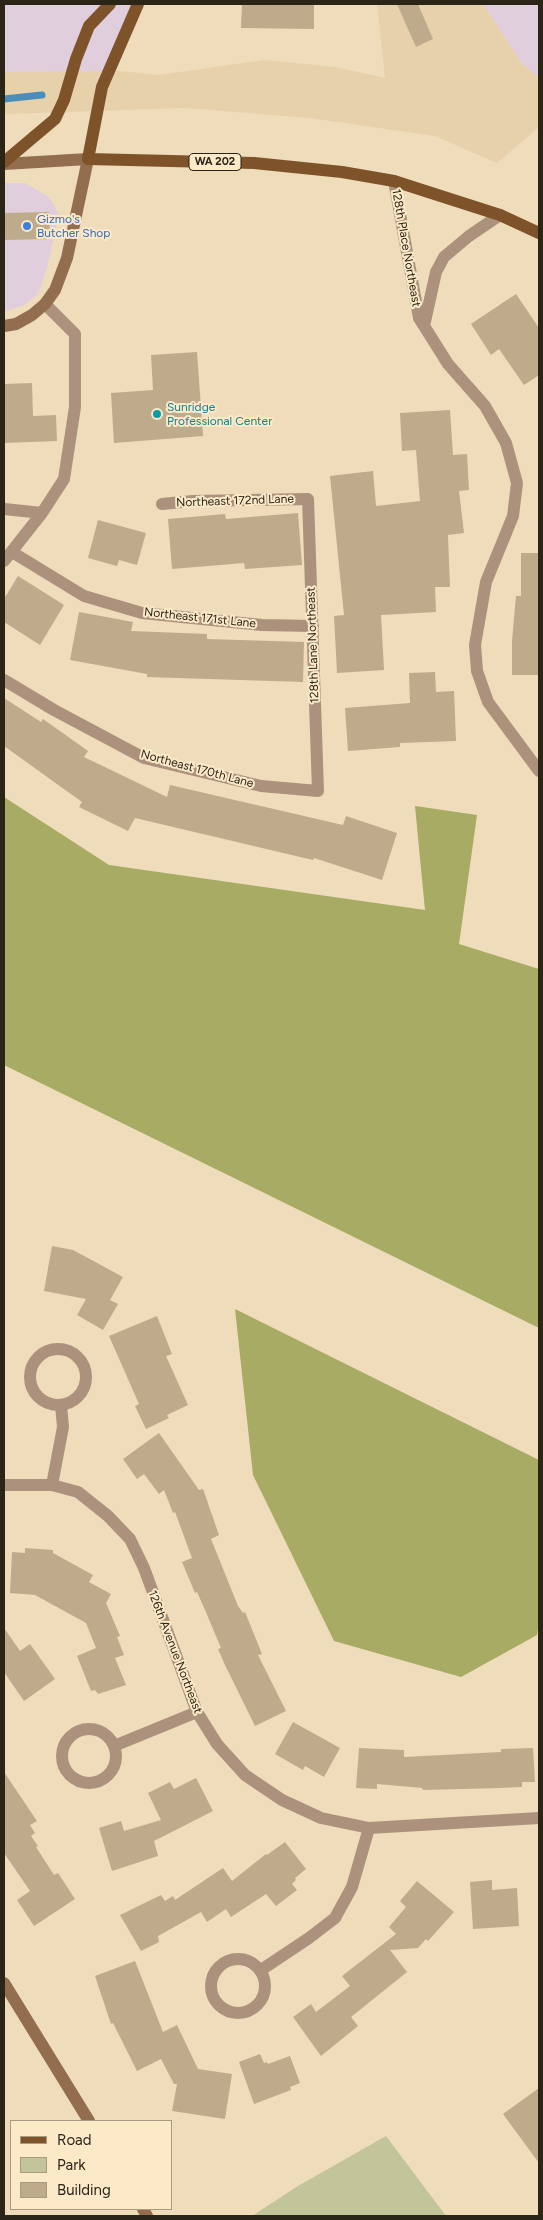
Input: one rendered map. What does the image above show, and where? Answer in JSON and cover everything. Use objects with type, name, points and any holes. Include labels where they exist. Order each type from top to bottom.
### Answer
[{"type":"main road","points":[[4,163],[56,119],[89,26],[110,4]]},
{"type":"main road","points":[[88,160],[102,87],[138,4]]},
{"type":"main road","name":"WA 202","points":[[88,160],[254,163],[326,170],[394,181],[500,215],[539,232]]},
{"type":"street","points":[[4,163],[88,160],[67,258],[55,290],[45,304],[32,315],[16,324],[4,326]]},
{"type":"street","name":"128th Place Northeast","points":[[394,181],[419,318],[448,364],[484,406],[506,443],[517,483],[513,516],[486,582],[476,654],[478,671],[488,702],[539,771]]},
{"type":"street","points":[[424,326],[436,272],[444,257],[469,236],[500,215]]},
{"type":"street","points":[[8,557],[42,513],[64,479],[75,407],[75,334],[45,304]]},
{"type":"street","name":"Northeast 172nd Lane","points":[[162,504],[193,500],[308,499]]},
{"type":"street","name":"128th Lane Northeast","points":[[308,499],[318,791]]},
{"type":"street","points":[[4,509],[42,513]]},
{"type":"street","name":"Northeast 171st Lane","points":[[8,557],[84,596],[142,613],[262,625],[313,626]]},
{"type":"street","name":"Northeast 170th Lane","points":[[4,680],[54,710],[144,758],[261,786],[318,791]]},
{"type":"street","points":[[55,1349],[73,1354],[80,1360],[85,1369],[86,1379],[84,1388],[70,1402],[61,1405],[51,1404],[42,1400],[35,1394],[31,1385],[30,1375],[32,1366],[46,1352],[55,1349]]},
{"type":"street","points":[[52,1485],[64,1427],[61,1405]]},
{"type":"street","name":"126th Avenue Northeast","points":[[4,1485],[52,1485],[78,1492],[108,1516],[130,1539],[144,1568],[197,1712],[218,1744],[244,1774],[282,1800],[321,1818],[369,1828],[539,1818]]},
{"type":"street","points":[[114,1746],[197,1712]]},
{"type":"street","points":[[83,1730],[102,1732],[114,1746],[114,1765],[110,1773],[94,1782],[85,1783],[76,1780],[64,1766],[63,1748],[74,1734],[83,1730]]},
{"type":"street","points":[[261,1970],[310,1938],[335,1918],[352,1887],[369,1828]]},
{"type":"street","points":[[236,1959],[246,1960],[261,1970],[265,1979],[263,1998],[249,2011],[240,2013],[230,2012],[222,2008],[215,2001],[211,1993],[211,1983],[213,1974],[219,1966],[236,1959]]},
{"type":"street","points":[[4,1983],[88,2120]]},
{"type":"shaded area","points":[[4,4],[138,4],[102,87],[4,89]]},
{"type":"shaded area","points":[[377,4],[483,4],[521,63],[539,78],[539,127],[497,163],[435,136],[310,118],[185,108],[4,114],[4,72],[120,71],[159,75],[264,60],[336,67],[385,78]]},
{"type":"shaded area","points":[[483,4],[539,4],[539,78],[521,63]]},
{"type":"shaded area","points":[[4,183],[25,183],[49,197],[59,214],[47,268],[38,294],[24,305],[4,312]]},
{"type":"green space","points":[[4,797],[109,865],[425,910],[415,806],[477,815],[459,944],[539,969],[539,1328],[4,1065]]},
{"type":"green space","points":[[235,1309],[539,1460],[539,1622],[537,1635],[461,1677],[334,1641],[253,1475]]},
{"type":"green space","points":[[386,2136],[446,2216],[252,2216],[298,2186]]},
{"type":"building","points":[[242,4],[314,4],[314,29],[241,28]]},
{"type":"building","points":[[397,4],[418,4],[433,39],[416,47]]},
{"type":"building","name":"Gizmo's Butcher Shop","points":[[49,212],[50,239],[4,240],[4,213]]},
{"type":"building","points":[[516,294],[539,328],[539,375],[524,385],[499,349],[491,355],[471,324]]},
{"type":"building","name":"Sunridge Professional Center","points":[[197,352],[203,436],[114,443],[111,393],[153,390],[151,355]]},
{"type":"building","points":[[32,383],[33,416],[56,415],[57,441],[4,443],[4,384]]},
{"type":"building","points":[[450,410],[453,455],[467,454],[469,490],[459,491],[464,533],[448,535],[450,587],[435,587],[436,612],[381,615],[384,670],[337,673],[334,616],[344,615],[330,476],[373,471],[376,506],[420,501],[416,450],[402,451],[400,413]]},
{"type":"building","points":[[298,513],[302,565],[245,569],[244,563],[172,569],[168,519],[225,514],[226,519]]},
{"type":"building","points":[[98,520],[146,533],[137,565],[119,560],[117,566],[88,558]]},
{"type":"building","points":[[521,553],[539,553],[539,675],[512,675],[512,641],[516,596],[521,596]]},
{"type":"building","points":[[18,576],[64,605],[40,645],[4,622],[4,599]]},
{"type":"building","points":[[79,612],[133,622],[131,631],[207,634],[207,639],[304,642],[303,682],[147,677],[147,674],[70,660]]},
{"type":"building","points":[[435,672],[436,692],[454,691],[456,741],[400,743],[400,747],[348,751],[345,708],[410,703],[409,673]]},
{"type":"building","points":[[4,698],[41,722],[43,719],[88,751],[84,757],[167,797],[170,785],[343,825],[346,816],[397,833],[382,880],[314,858],[313,860],[135,818],[128,831],[79,807],[82,802],[4,746]]},
{"type":"building","points":[[52,1246],[73,1250],[123,1277],[110,1300],[118,1304],[103,1330],[77,1315],[86,1299],[44,1291]]},
{"type":"building","points":[[157,1316],[172,1354],[166,1356],[188,1405],[167,1415],[169,1418],[146,1429],[135,1406],[139,1404],[109,1336]]},
{"type":"building","points":[[159,1433],[199,1490],[203,1489],[219,1535],[211,1539],[238,1606],[243,1613],[245,1612],[262,1654],[258,1655],[286,1711],[255,1726],[225,1665],[218,1649],[221,1648],[182,1562],[192,1558],[175,1512],[173,1513],[164,1490],[159,1494],[144,1474],[137,1479],[123,1459]]},
{"type":"building","points":[[25,1548],[53,1550],[53,1553],[93,1575],[89,1582],[111,1594],[106,1603],[120,1636],[117,1637],[124,1655],[115,1658],[126,1685],[98,1694],[95,1690],[91,1691],[77,1656],[96,1648],[86,1623],[35,1595],[10,1593],[12,1552],[25,1553]]},
{"type":"building","points":[[4,1628],[20,1651],[30,1644],[55,1679],[24,1701],[4,1672]]},
{"type":"building","points":[[293,1722],[340,1748],[324,1777],[305,1766],[303,1770],[275,1754]]},
{"type":"building","points":[[359,1748],[404,1750],[404,1757],[501,1752],[501,1749],[533,1748],[535,1782],[522,1782],[522,1787],[501,1788],[423,1790],[422,1788],[377,1784],[377,1789],[356,1788]]},
{"type":"building","points":[[4,1772],[37,1821],[30,1825],[35,1833],[31,1836],[38,1846],[36,1847],[54,1875],[58,1873],[75,1899],[34,1926],[17,1900],[30,1891],[4,1853]]},
{"type":"building","points":[[196,1778],[213,1811],[154,1841],[158,1856],[112,1871],[99,1828],[121,1821],[124,1831],[161,1820],[148,1793],[170,1782],[174,1789]]},
{"type":"building","points":[[285,1842],[306,1869],[295,1878],[296,1880],[292,1884],[297,1890],[276,1906],[266,1894],[231,1917],[226,1909],[207,1922],[201,1912],[158,1936],[159,1942],[141,1951],[120,1915],[161,1895],[165,1901],[173,1896],[175,1900],[223,1868],[232,1881],[266,1854]]},
{"type":"building","points":[[492,1880],[492,1890],[517,1888],[519,1926],[473,1929],[470,1882]]},
{"type":"building","points":[[417,1881],[454,1912],[428,1941],[426,1939],[418,1948],[390,1950],[407,1972],[351,2017],[358,2026],[321,2056],[293,2017],[311,2004],[316,2012],[350,1986],[342,1976],[396,1934],[389,1927],[406,1907],[400,1901]]},
{"type":"building","points":[[135,1961],[163,2032],[177,2025],[198,2069],[232,2074],[225,2119],[172,2111],[177,2084],[174,2084],[161,2059],[137,2071],[113,2023],[111,2024],[95,1976]]},
{"type":"building","points":[[260,2054],[264,2063],[267,2062],[268,2064],[290,2056],[300,2083],[290,2087],[291,2090],[254,2104],[239,2062]]},
{"type":"building","points":[[539,2088],[539,2163],[503,2114]]},
{"type":"waterway","points":[[4,99],[42,95]]},
{"type":"place","name":"Gizmo's Butcher Shop","points":[[27,226]]},
{"type":"place","name":"Sunridge Professional Center","points":[[157,414]]}]
